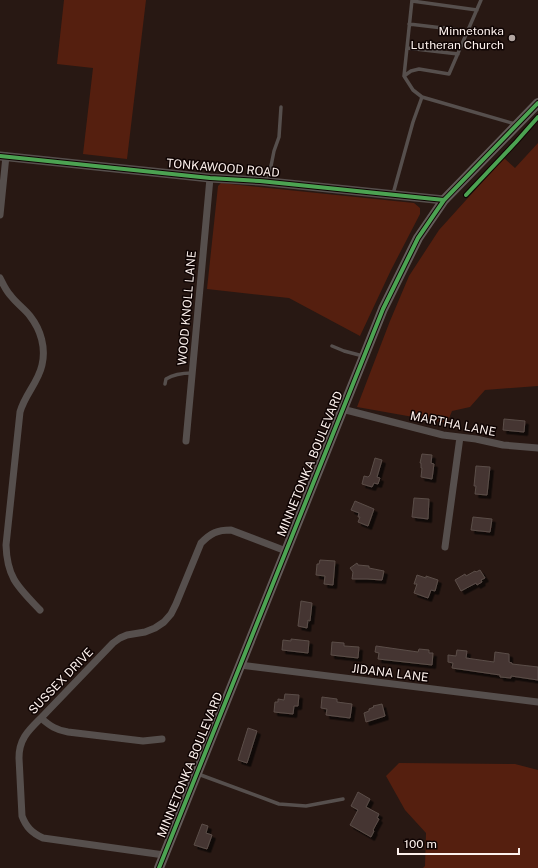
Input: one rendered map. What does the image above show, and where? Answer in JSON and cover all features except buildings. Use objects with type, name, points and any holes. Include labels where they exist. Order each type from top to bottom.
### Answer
[{"type":"main road","name":"MINNETONKA BOULEVARD","points":[[159,868],[383,309],[418,238],[444,200],[538,103]]},
{"type":"street","name":"TONKAWOOD ROAD","points":[[3,156],[210,178],[268,182],[444,200]]},
{"type":"street","points":[[0,215],[3,156]]},
{"type":"street","name":"WOOD KNOLL LANE","points":[[186,441],[210,178]]},
{"type":"street","points":[[0,278],[11,297],[30,315],[37,326],[42,338],[44,352],[39,377],[26,396],[20,412],[6,545],[6,558],[15,582],[23,593],[40,610]]},
{"type":"street","name":"MARTHA LANE","points":[[342,409],[443,435],[476,439],[503,445],[538,448]]},
{"type":"street","points":[[445,547],[460,437]]},
{"type":"street","name":"SUSSEX DRIVE","points":[[164,855],[43,838],[29,830],[22,816],[19,751],[21,743],[25,736],[41,718],[113,643],[127,635],[145,632],[155,628],[164,622],[171,614],[176,604],[201,543],[207,537],[214,532],[231,530],[286,552]]},
{"type":"street","name":"JIDANA LANE","points":[[240,666],[538,702]]},
{"type":"street","points":[[41,718],[57,730],[68,732],[143,741],[162,739]]},
{"type":"lane","points":[[477,10],[412,0],[404,76],[413,90],[422,96],[518,125]]},
{"type":"lane","points":[[404,76],[411,71],[419,69],[449,74],[481,0]]},
{"type":"lane","points":[[409,24],[468,31]]},
{"type":"lane","points":[[407,48],[458,54]]},
{"type":"lane","points":[[393,195],[413,122],[422,96]]},
{"type":"lane","points":[[268,182],[274,151],[279,137],[281,107]]},
{"type":"lane","points":[[332,346],[364,356]]},
{"type":"lane","points":[[165,384],[166,379],[172,375],[192,373]]},
{"type":"lane","points":[[197,774],[278,804],[306,806],[343,799]]},
{"type":"shaded area","points":[[64,0],[146,0],[127,159],[83,154],[93,68],[57,64]]},
{"type":"shaded area","points":[[538,143],[538,386],[485,390],[470,407],[452,411],[447,423],[357,407],[409,276],[439,230],[504,158],[515,168]]},
{"type":"shaded area","points":[[221,183],[414,203],[420,208],[420,214],[391,270],[360,336],[289,298],[207,289],[218,186]]},
{"type":"shaded area","points":[[399,763],[515,764],[538,770],[538,868],[423,868],[425,866],[426,833],[405,810],[386,776]]},
{"type":"cycle path","points":[[159,868],[383,309],[418,238],[444,200],[538,103]]},
{"type":"cycle path","points":[[466,195],[538,117]]},
{"type":"cycle path","points":[[0,156],[444,200]]},
{"type":"place","name":"Minnetonka Lutheran Church","points":[[512,38]]}]
